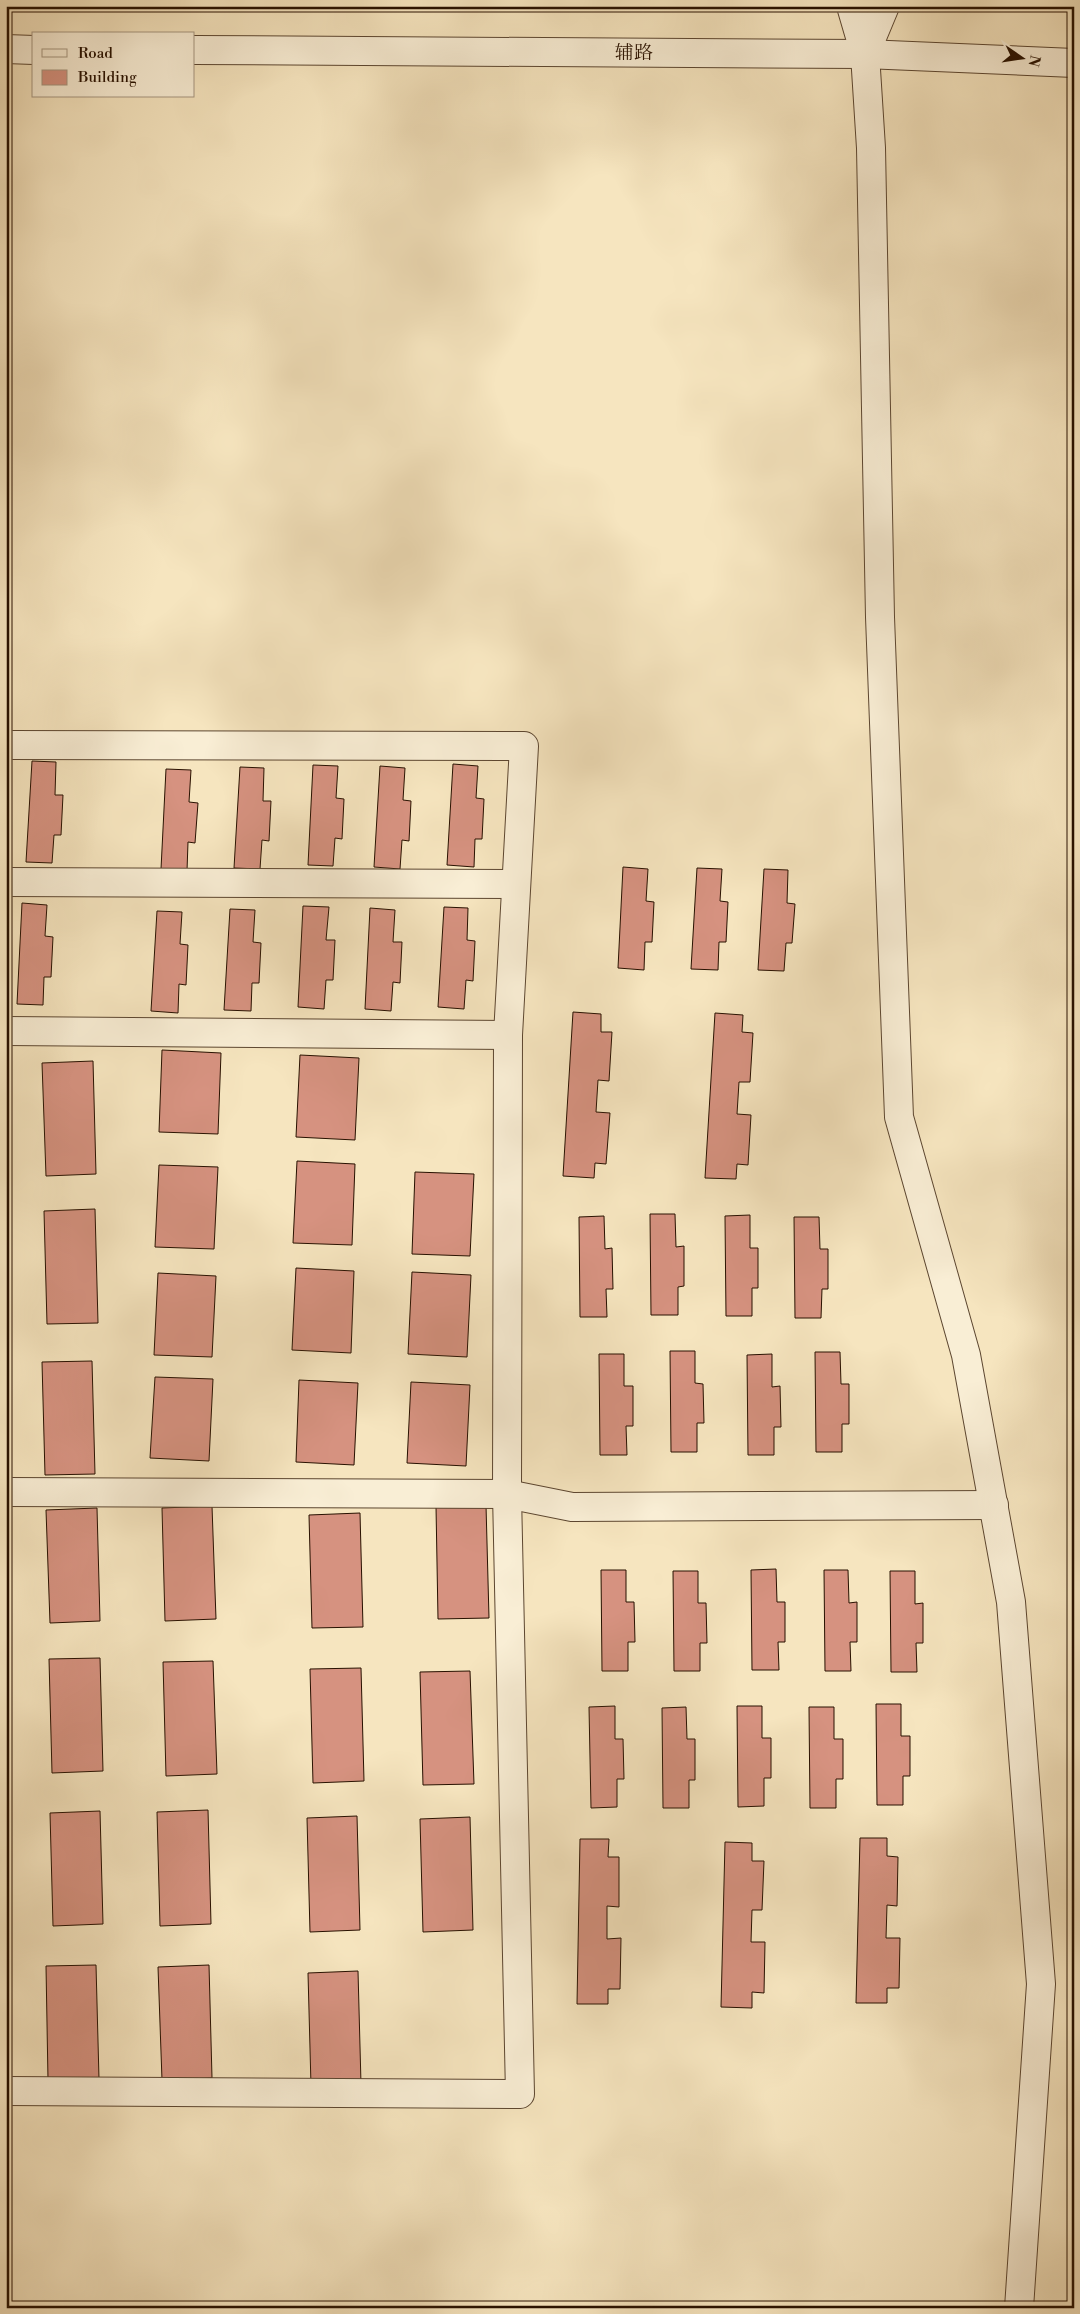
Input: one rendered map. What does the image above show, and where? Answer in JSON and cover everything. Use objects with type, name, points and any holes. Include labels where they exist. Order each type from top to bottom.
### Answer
[{"type":"street","points":[[851,6],[865,54],[871,148],[880,617],[899,1117],[966,1355],[1011,1602],[1041,1984],[1019,2308]]},
{"type":"street","points":[[865,54],[885,6]]},
{"type":"street","points":[[6,50],[32,50]]},
{"type":"street","name":"辅路","points":[[195,50],[865,54],[1074,63]]},
{"type":"street","points":[[6,745],[524,746],[508,1036],[507,1494],[520,2094],[6,2091]]},
{"type":"street","points":[[6,882],[516,884]]},
{"type":"street","points":[[6,1031],[508,1036]]},
{"type":"street","points":[[6,1492],[507,1494],[572,1508],[994,1506]]},
{"type":"building","points":[[32,761],[56,762],[55,795],[63,795],[61,835],[54,835],[52,863],[26,862]]},
{"type":"building","points":[[453,764],[478,766],[476,798],[484,799],[482,839],[475,839],[474,867],[447,865]]},
{"type":"building","points":[[313,765],[338,766],[336,798],[344,799],[342,839],[335,838],[333,866],[308,865]]},
{"type":"building","points":[[380,766],[405,768],[403,800],[411,801],[409,841],[402,840],[400,869],[374,867]]},
{"type":"building","points":[[240,767],[264,768],[263,801],[271,801],[269,841],[262,840],[260,869],[234,868]]},
{"type":"building","points":[[166,769],[191,770],[189,802],[198,803],[195,843],[188,842],[187,871],[161,869]]},
{"type":"building","points":[[623,867],[648,869],[646,901],[654,902],[652,942],[645,942],[644,970],[618,968]]},
{"type":"building","points":[[697,868],[722,869],[720,901],[728,902],[726,942],[719,942],[718,970],[691,969]]},
{"type":"building","points":[[764,869],[788,870],[787,903],[795,904],[792,943],[786,943],[784,971],[758,970]]},
{"type":"building","points":[[22,903],[47,905],[45,936],[53,937],[51,977],[44,977],[43,1005],[17,1004]]},
{"type":"building","points":[[303,906],[329,907],[326,940],[335,940],[333,980],[326,980],[324,1009],[298,1007]]},
{"type":"building","points":[[444,907],[468,908],[467,940],[475,941],[473,981],[466,980],[464,1009],[438,1007]]},
{"type":"building","points":[[370,908],[395,910],[393,942],[402,942],[400,983],[393,982],[391,1011],[365,1009]]},
{"type":"building","points":[[230,909],[255,910],[253,942],[261,943],[259,983],[252,983],[251,1011],[224,1010]]},
{"type":"building","points":[[157,911],[182,912],[180,944],[188,945],[186,985],[179,984],[178,1013],[151,1011]]},
{"type":"building","points":[[573,1012],[601,1014],[601,1032],[612,1032],[609,1081],[598,1080],[596,1112],[610,1113],[606,1164],[595,1163],[594,1178],[563,1176]]},
{"type":"building","points":[[715,1013],[743,1015],[742,1032],[753,1033],[750,1082],[739,1082],[737,1114],[751,1115],[748,1165],[737,1164],[736,1179],[705,1178]]},
{"type":"building","points":[[162,1050],[221,1053],[218,1134],[159,1132]]},
{"type":"building","points":[[300,1055],[359,1058],[355,1140],[296,1137]]},
{"type":"building","points":[[93,1061],[96,1174],[46,1176],[42,1063]]},
{"type":"building","points":[[297,1161],[355,1164],[352,1245],[293,1243]]},
{"type":"building","points":[[159,1165],[218,1167],[214,1249],[155,1247]]},
{"type":"building","points":[[415,1172],[474,1174],[470,1256],[412,1254]]},
{"type":"building","points":[[95,1209],[98,1323],[47,1324],[44,1211]]},
{"type":"building","points":[[650,1214],[675,1214],[676,1247],[684,1246],[684,1286],[678,1287],[678,1315],[651,1315]]},
{"type":"building","points":[[750,1215],[750,1248],[758,1248],[758,1288],[752,1288],[752,1316],[726,1316],[725,1216]]},
{"type":"building","points":[[604,1216],[605,1249],[612,1248],[613,1289],[606,1289],[607,1317],[580,1317],[579,1217]]},
{"type":"building","points":[[794,1217],[819,1217],[820,1249],[828,1249],[828,1289],[822,1289],[821,1318],[795,1318]]},
{"type":"building","points":[[296,1268],[354,1271],[351,1353],[292,1350]]},
{"type":"building","points":[[412,1272],[471,1275],[467,1357],[408,1354]]},
{"type":"building","points":[[158,1273],[216,1276],[212,1357],[154,1355]]},
{"type":"building","points":[[670,1351],[695,1351],[695,1383],[703,1384],[704,1423],[697,1423],[697,1452],[671,1452]]},
{"type":"building","points":[[815,1352],[840,1352],[841,1384],[849,1384],[849,1424],[842,1424],[842,1452],[816,1452]]},
{"type":"building","points":[[599,1354],[624,1354],[624,1386],[633,1386],[633,1426],[626,1426],[627,1455],[600,1455]]},
{"type":"building","points":[[772,1354],[772,1387],[780,1386],[781,1427],[774,1427],[774,1455],[748,1455],[747,1355]]},
{"type":"building","points":[[92,1361],[95,1474],[45,1475],[42,1362]]},
{"type":"building","points":[[155,1377],[213,1379],[209,1461],[150,1458]]},
{"type":"building","points":[[299,1380],[358,1383],[354,1465],[296,1462]]},
{"type":"building","points":[[411,1382],[470,1385],[466,1466],[407,1463]]},
{"type":"building","points":[[486,1505],[489,1618],[438,1619],[436,1506]]},
{"type":"building","points":[[212,1506],[216,1619],[165,1621],[162,1508]]},
{"type":"building","points":[[97,1508],[100,1621],[50,1623],[46,1510]]},
{"type":"building","points":[[360,1513],[363,1627],[312,1628],[309,1515]]},
{"type":"building","points":[[776,1569],[777,1602],[785,1602],[785,1642],[778,1642],[779,1670],[752,1670],[751,1570]]},
{"type":"building","points":[[601,1570],[626,1570],[626,1602],[634,1602],[635,1642],[628,1642],[628,1671],[602,1671]]},
{"type":"building","points":[[824,1570],[848,1570],[849,1603],[857,1602],[857,1642],[850,1642],[851,1671],[825,1671]]},
{"type":"building","points":[[673,1571],[698,1571],[698,1603],[706,1603],[707,1643],[700,1643],[700,1671],[674,1671]]},
{"type":"building","points":[[890,1571],[915,1571],[915,1604],[923,1603],[923,1643],[916,1643],[917,1672],[891,1672]]},
{"type":"building","points":[[100,1658],[103,1771],[52,1773],[49,1659]]},
{"type":"building","points":[[213,1661],[217,1774],[166,1776],[163,1662]]},
{"type":"building","points":[[361,1668],[364,1781],[313,1783],[310,1669]]},
{"type":"building","points":[[470,1671],[474,1784],[423,1785],[420,1672]]},
{"type":"building","points":[[876,1704],[901,1704],[901,1736],[910,1736],[910,1776],[903,1776],[903,1805],[877,1805]]},
{"type":"building","points":[[615,1706],[615,1739],[623,1739],[624,1779],[617,1779],[617,1807],[591,1808],[589,1707]]},
{"type":"building","points":[[737,1706],[762,1706],[762,1738],[771,1738],[771,1778],[764,1778],[764,1806],[738,1807]]},
{"type":"building","points":[[686,1707],[687,1739],[695,1739],[695,1780],[689,1780],[689,1808],[663,1808],[662,1708]]},
{"type":"building","points":[[809,1707],[834,1707],[834,1739],[843,1739],[843,1779],[836,1779],[836,1808],[810,1808]]},
{"type":"building","points":[[208,1810],[211,1924],[160,1926],[157,1812]]},
{"type":"building","points":[[100,1811],[103,1924],[53,1926],[50,1813]]},
{"type":"building","points":[[357,1816],[360,1930],[310,1932],[307,1818]]},
{"type":"building","points":[[470,1817],[473,1930],[423,1932],[420,1819]]},
{"type":"building","points":[[860,1838],[887,1838],[887,1856],[898,1857],[897,1906],[887,1905],[886,1938],[900,1938],[899,1988],[887,1988],[887,2003],[856,2003]]},
{"type":"building","points":[[580,1839],[609,1839],[608,1857],[619,1857],[619,1907],[607,1906],[607,1939],[621,1938],[620,1989],[608,1989],[608,2004],[577,2004]]},
{"type":"building","points":[[725,1842],[752,1843],[752,1861],[764,1861],[762,1910],[752,1910],[751,1942],[765,1942],[764,1993],[752,1992],[752,2008],[721,2007]]},
{"type":"building","points":[[96,1965],[99,2079],[48,2080],[46,1966]]},
{"type":"building","points":[[209,1965],[212,2078],[162,2080],[158,1967]]},
{"type":"building","points":[[358,1971],[361,2084],[311,2086],[308,1973]]}]
